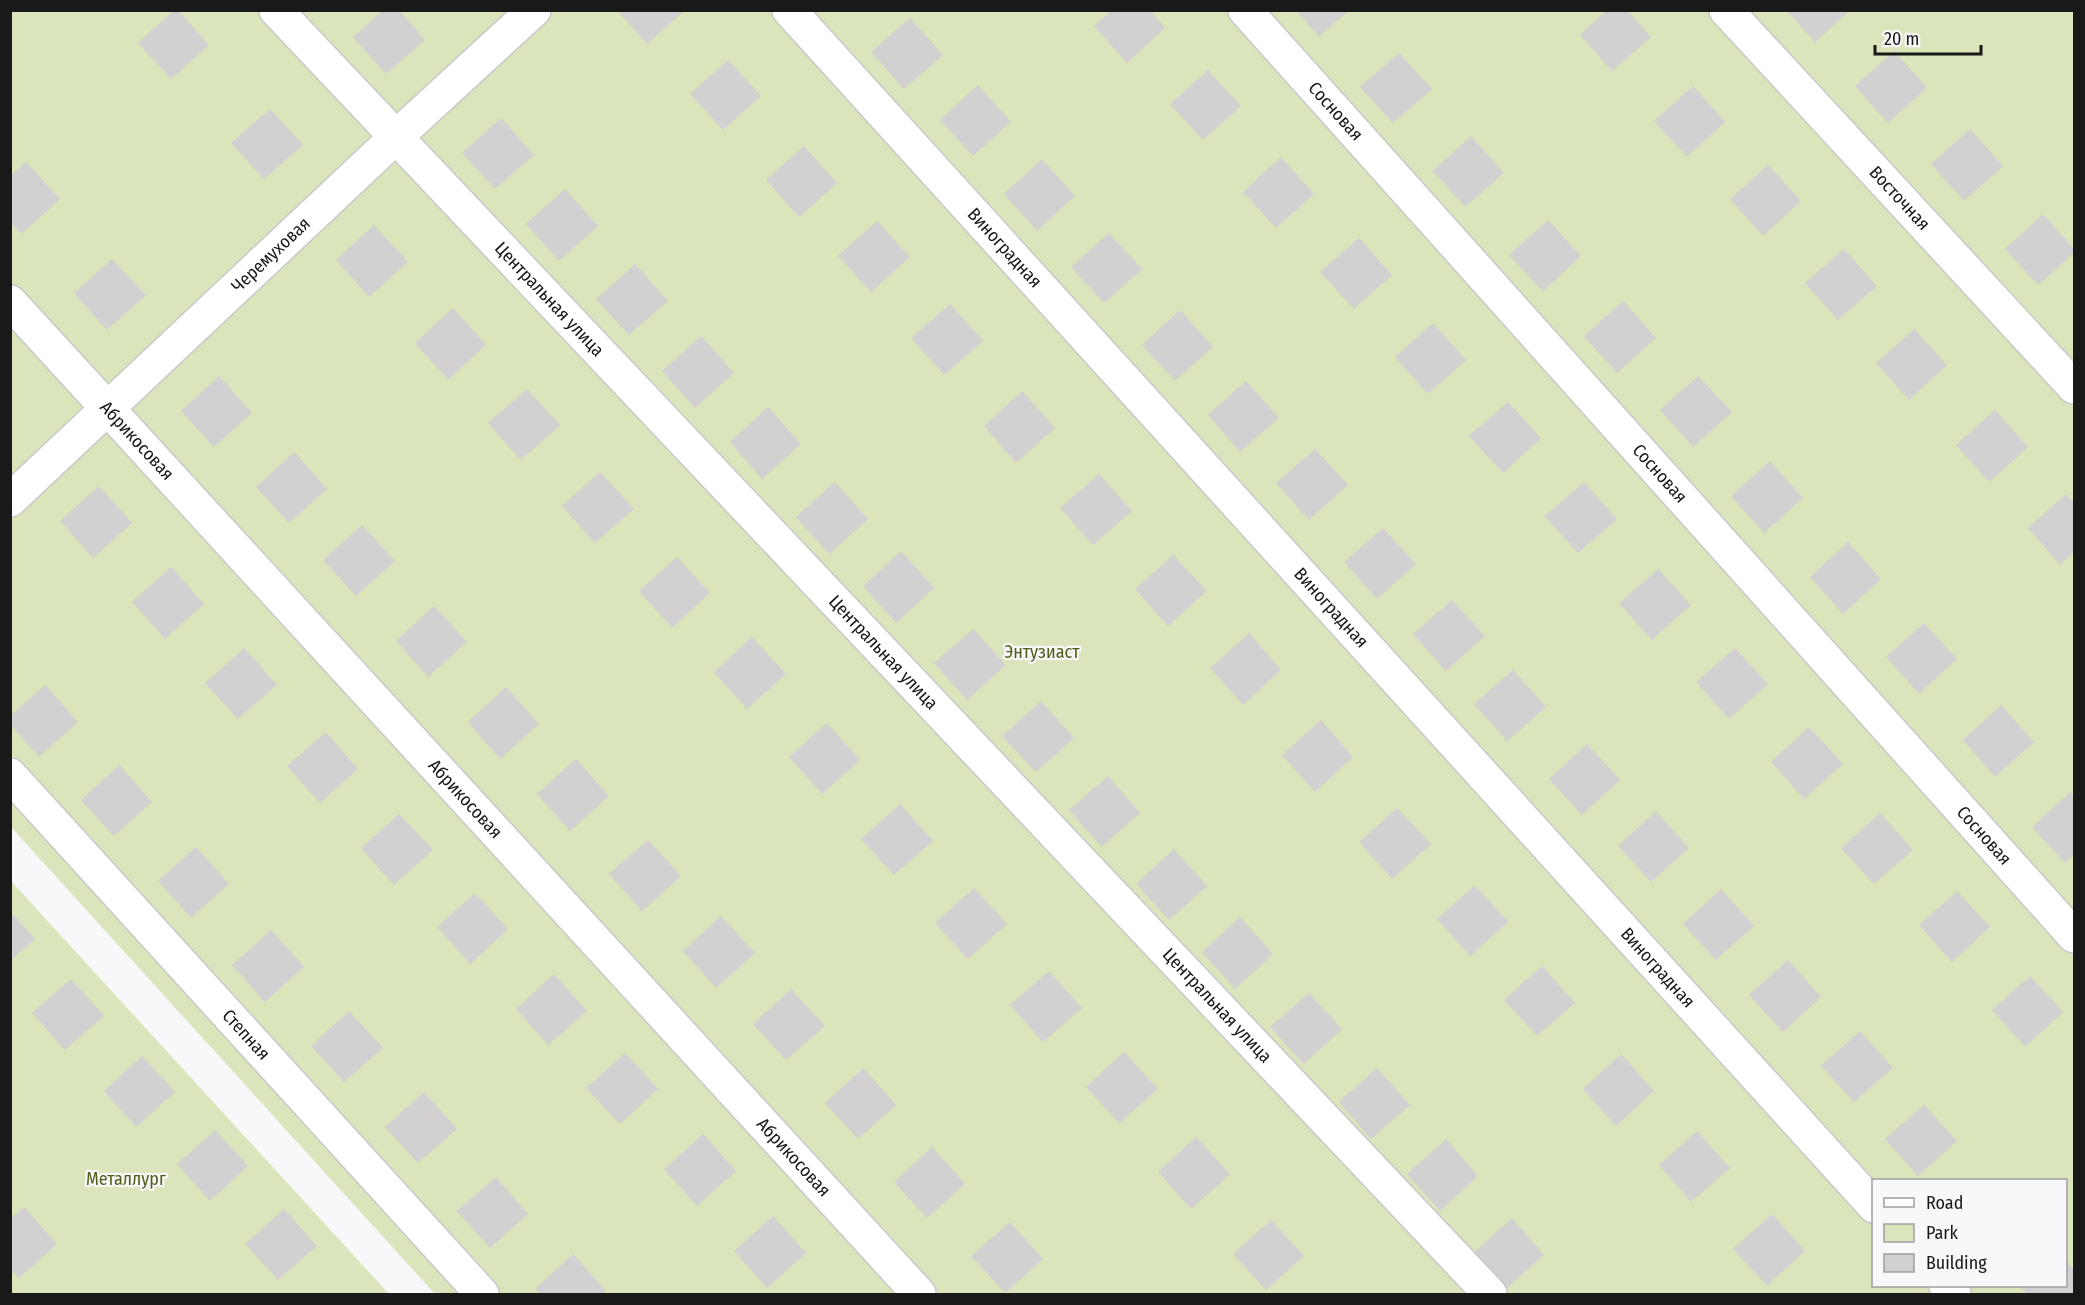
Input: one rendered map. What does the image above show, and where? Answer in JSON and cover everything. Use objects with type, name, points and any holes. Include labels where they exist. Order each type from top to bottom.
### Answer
[{"type":"street","name":"Центральная улица","points":[[276,10],[1490,1294]]},
{"type":"street","name":"Черемуховая","points":[[10,500],[534,10]]},
{"type":"street","name":"Виноградная","points":[[789,10],[1872,1204]]},
{"type":"street","name":"Сосновая","points":[[1245,10],[2074,936]]},
{"type":"street","name":"Восточная","points":[[1726,10],[2074,387]]},
{"type":"street","name":"Абрикосовая","points":[[10,302],[919,1294]]},
{"type":"street","name":"Степная","points":[[10,775],[482,1294]]},
{"type":"green space","name":"Энтузиаст","points":[[11,11],[2074,11],[2074,1294],[435,1294],[11,827]]},
{"type":"green space","name":"Металлург","points":[[11,881],[389,1294],[11,1294]]},
{"type":"building","points":[[174,10],[178,10],[209,45],[171,79],[138,43]]},
{"type":"building","points":[[383,10],[399,10],[425,40],[386,74],[353,37]]},
{"type":"building","points":[[617,10],[685,10],[647,44]]},
{"type":"building","points":[[1112,10],[1150,10],[1165,28],[1127,63],[1094,26]]},
{"type":"building","points":[[1296,10],[1349,10],[1319,37]]},
{"type":"building","points":[[1607,10],[1627,10],[1651,37],[1612,71],[1580,35]]},
{"type":"building","points":[[1786,10],[1850,10],[1815,42]]},
{"type":"building","points":[[910,18],[943,55],[904,89],[871,52]]},
{"type":"building","points":[[1894,51],[1927,88],[1888,123],[1855,86]]},
{"type":"building","points":[[1399,53],[1432,89],[1393,123],[1360,87]]},
{"type":"building","points":[[728,60],[761,96],[723,130],[690,94]]},
{"type":"building","points":[[1208,70],[1241,106],[1203,140],[1170,104]]},
{"type":"building","points":[[978,85],[1011,122],[973,156],[940,120]]},
{"type":"building","points":[[1693,86],[1725,122],[1687,157],[1654,121]]},
{"type":"building","points":[[270,109],[303,145],[264,179],[231,143]]},
{"type":"building","points":[[501,118],[534,155],[495,189],[462,153]]},
{"type":"building","points":[[1970,129],[2003,166],[1964,201],[1931,164]]},
{"type":"building","points":[[1471,136],[1504,173],[1465,207],[1433,171]]},
{"type":"building","points":[[804,146],[837,183],[799,217],[766,180]]},
{"type":"building","points":[[1281,157],[1314,194],[1276,228],[1243,192]]},
{"type":"building","points":[[1042,159],[1075,196],[1037,231],[1004,194]]},
{"type":"building","points":[[26,162],[60,199],[21,234],[10,222],[10,176]]},
{"type":"building","points":[[1768,165],[1801,201],[1763,236],[1730,199]]},
{"type":"building","points":[[565,189],[598,226],[559,261],[526,224]]},
{"type":"building","points":[[2043,214],[2074,249],[2074,253],[2038,285],[2005,249]]},
{"type":"building","points":[[1548,220],[1581,256],[1543,291],[1509,255]]},
{"type":"building","points":[[877,221],[910,257],[871,292],[838,256]]},
{"type":"building","points":[[374,225],[408,262],[369,297],[336,260]]},
{"type":"building","points":[[1109,233],[1142,269],[1104,303],[1071,267]]},
{"type":"building","points":[[1359,238],[1392,275],[1354,309],[1320,272]]},
{"type":"building","points":[[1844,249],[1877,286],[1838,320],[1805,283]]},
{"type":"building","points":[[112,259],[146,295],[107,330],[74,293]]},
{"type":"building","points":[[635,264],[668,301],[629,335],[596,299]]},
{"type":"building","points":[[1623,301],[1656,338],[1617,373],[1584,336]]},
{"type":"building","points":[[950,304],[983,341],[944,375],[911,338]]},
{"type":"building","points":[[453,308],[486,345],[448,380],[415,343]]},
{"type":"building","points":[[1180,310],[1213,347],[1175,381],[1142,345]]},
{"type":"building","points":[[1433,323],[1466,360],[1428,394],[1395,357]]},
{"type":"building","points":[[1914,329],[1947,365],[1909,400],[1876,363]]},
{"type":"building","points":[[701,336],[734,373],[695,408],[662,371]]},
{"type":"building","points":[[219,376],[252,413],[214,447],[181,411]]},
{"type":"building","points":[[1698,376],[1732,412],[1693,447],[1660,410]]},
{"type":"building","points":[[1246,381],[1279,418],[1240,452],[1208,415]]},
{"type":"building","points":[[527,389],[560,425],[521,460],[488,423]]},
{"type":"building","points":[[1022,391],[1055,428],[1016,463],[984,426]]},
{"type":"building","points":[[1508,402],[1541,438],[1503,473],[1469,436]]},
{"type":"building","points":[[768,407],[801,444],[762,479],[730,442]]},
{"type":"building","points":[[1995,410],[2028,447],[1989,482],[1956,445]]},
{"type":"building","points":[[1315,449],[1348,485],[1309,520],[1276,483]]},
{"type":"building","points":[[294,452],[327,489],[289,523],[256,487]]},
{"type":"building","points":[[1770,461],[1803,498],[1764,533],[1731,496]]},
{"type":"building","points":[[600,472],[634,509],[595,543],[562,506]]},
{"type":"building","points":[[1099,474],[1132,511],[1093,545],[1060,508]]},
{"type":"building","points":[[835,482],[868,519],[829,554],[796,517]]},
{"type":"building","points":[[1584,482],[1617,519],[1578,553],[1545,516]]},
{"type":"building","points":[[99,486],[132,523],[93,558],[60,521]]},
{"type":"building","points":[[2066,494],[2074,503],[2074,552],[2060,565],[2028,528]]},
{"type":"building","points":[[362,525],[395,561],[356,596],[323,560]]},
{"type":"building","points":[[1383,528],[1416,564],[1377,599],[1344,562]]},
{"type":"building","points":[[1848,542],[1881,579],[1843,614],[1810,577]]},
{"type":"building","points":[[901,551],[934,588],[896,623],[863,586]]},
{"type":"building","points":[[1173,555],[1207,591],[1168,626],[1135,589]]},
{"type":"building","points":[[677,557],[710,593],[672,628],[639,591]]},
{"type":"building","points":[[171,567],[204,604],[165,639],[132,602]]},
{"type":"building","points":[[1658,569],[1691,605],[1652,640],[1619,603]]},
{"type":"building","points":[[1452,600],[1485,636],[1446,671],[1413,634]]},
{"type":"building","points":[[434,606],[467,642],[428,677],[396,641]]},
{"type":"building","points":[[1924,623],[1957,659],[1919,694],[1886,657]]},
{"type":"building","points":[[973,629],[1006,665],[967,700],[934,663]]},
{"type":"building","points":[[1249,633],[1281,670],[1243,705],[1210,668]]},
{"type":"building","points":[[752,637],[786,674],[747,709],[714,672]]},
{"type":"building","points":[[244,648],[277,685],[238,719],[205,683]]},
{"type":"building","points":[[1735,648],[1768,684],[1729,719],[1696,682]]},
{"type":"building","points":[[1513,670],[1546,707],[1507,741],[1474,704]]},
{"type":"building","points":[[45,685],[78,722],[39,757],[10,724],[10,716]]},
{"type":"building","points":[[506,687],[539,724],[500,759],[468,722]]},
{"type":"building","points":[[1041,701],[1074,738],[1036,772],[1002,736]]},
{"type":"building","points":[[2001,705],[2034,742],[1995,777],[1963,740]]},
{"type":"building","points":[[1321,720],[1353,757],[1315,792],[1282,755]]},
{"type":"building","points":[[827,723],[860,760],[822,794],[789,757]]},
{"type":"building","points":[[1809,727],[1843,764],[1804,799],[1771,762]]},
{"type":"building","points":[[326,732],[358,769],[320,803],[287,766]]},
{"type":"building","points":[[1587,744],[1620,780],[1582,815],[1549,779]]},
{"type":"building","points":[[576,759],[609,796],[570,831],[537,794]]},
{"type":"building","points":[[119,765],[152,802],[114,836],[81,800]]},
{"type":"building","points":[[1108,776],[1140,813],[1102,847],[1069,810]]},
{"type":"building","points":[[2070,792],[2074,797],[2074,854],[2065,863],[2032,827]]},
{"type":"building","points":[[900,804],[933,841],[894,875],[861,839]]},
{"type":"building","points":[[1397,808],[1431,844],[1392,879],[1359,842]]},
{"type":"building","points":[[1656,811],[1689,848],[1651,882],[1618,846]]},
{"type":"building","points":[[1880,813],[1913,850],[1874,884],[1841,848]]},
{"type":"building","points":[[399,814],[433,850],[394,885],[361,848]]},
{"type":"building","points":[[648,840],[681,876],[642,911],[609,874]]},
{"type":"building","points":[[196,847],[229,884],[191,918],[158,881]]},
{"type":"building","points":[[1174,849],[1207,886],[1169,920],[1136,884]]},
{"type":"building","points":[[1475,885],[1508,922],[1470,956],[1437,919]]},
{"type":"building","points":[[974,888],[1007,924],[968,959],[935,923]]},
{"type":"building","points":[[1721,889],[1754,926],[1716,960],[1683,924]]},
{"type":"building","points":[[1957,891],[1990,927],[1952,962],[1919,925]]},
{"type":"building","points":[[475,893],[508,929],[470,964],[437,927]]},
{"type":"building","points":[[10,911],[35,939],[10,961]]},
{"type":"building","points":[[721,916],[755,953],[716,988],[683,951]]},
{"type":"building","points":[[1240,917],[1273,954],[1235,989],[1202,952]]},
{"type":"building","points":[[271,930],[304,967],[265,1002],[232,965]]},
{"type":"building","points":[[1788,960],[1821,997],[1783,1032],[1749,995]]},
{"type":"building","points":[[1542,966],[1575,1003],[1537,1036],[1504,1000]]},
{"type":"building","points":[[1049,971],[1082,1008],[1043,1042],[1010,1005]]},
{"type":"building","points":[[554,974],[587,1011],[548,1045],[516,1009]]},
{"type":"building","points":[[2030,976],[2063,1012],[2025,1047],[1992,1010]]},
{"type":"building","points":[[71,979],[104,1016],[65,1050],[32,1013]]},
{"type":"building","points":[[791,989],[825,1026],[786,1060],[753,1024]]},
{"type":"building","points":[[1309,993],[1342,1029],[1304,1064],[1270,1027]]},
{"type":"building","points":[[349,1011],[383,1048],[344,1082],[311,1046]]},
{"type":"building","points":[[1860,1031],[1893,1068],[1854,1102],[1821,1066]]},
{"type":"building","points":[[1124,1052],[1158,1089],[1119,1123],[1086,1087]]},
{"type":"building","points":[[625,1053],[658,1089],[620,1124],[586,1088]]},
{"type":"building","points":[[1621,1054],[1654,1091],[1616,1126],[1583,1089]]},
{"type":"building","points":[[142,1056],[175,1092],[136,1127],[104,1091]]},
{"type":"building","points":[[863,1068],[896,1105],[858,1139],[825,1103]]},
{"type":"building","points":[[1377,1068],[1410,1105],[1371,1139],[1339,1102]]},
{"type":"building","points":[[424,1092],[457,1129],[418,1163],[385,1127]]},
{"type":"building","points":[[1924,1105],[1957,1141],[1918,1176],[1885,1139]]},
{"type":"building","points":[[215,1130],[248,1166],[210,1201],[177,1164]]},
{"type":"building","points":[[1697,1131],[1730,1168],[1691,1202],[1659,1165]]},
{"type":"building","points":[[703,1134],[736,1171],[697,1206],[664,1169]]},
{"type":"building","points":[[1196,1137],[1230,1174],[1191,1209],[1158,1172]]},
{"type":"building","points":[[1446,1139],[1478,1176],[1440,1211],[1407,1174]]},
{"type":"building","points":[[932,1147],[965,1184],[927,1218],[894,1182]]},
{"type":"building","points":[[496,1177],[528,1214],[490,1248],[457,1211]]},
{"type":"building","points":[[24,1207],[57,1244],[19,1278],[10,1269],[10,1219]]},
{"type":"building","points":[[284,1209],[317,1246],[278,1280],[245,1244]]},
{"type":"building","points":[[1772,1214],[1805,1251],[1767,1286],[1733,1249]]},
{"type":"building","points":[[773,1216],[806,1253],[767,1288],[734,1251]]},
{"type":"building","points":[[1512,1218],[1544,1255],[1506,1289],[1473,1253]]},
{"type":"building","points":[[1271,1220],[1304,1256],[1266,1290],[1233,1254]]},
{"type":"building","points":[[1010,1222],[1043,1259],[1005,1293],[971,1256]]},
{"type":"building","points":[[573,1254],[606,1291],[602,1294],[540,1294],[535,1289]]},
{"type":"building","points":[[2067,1261],[2074,1270],[2074,1294],[2027,1294],[2022,1289],[2025,1287],[2067,1287]]}]
